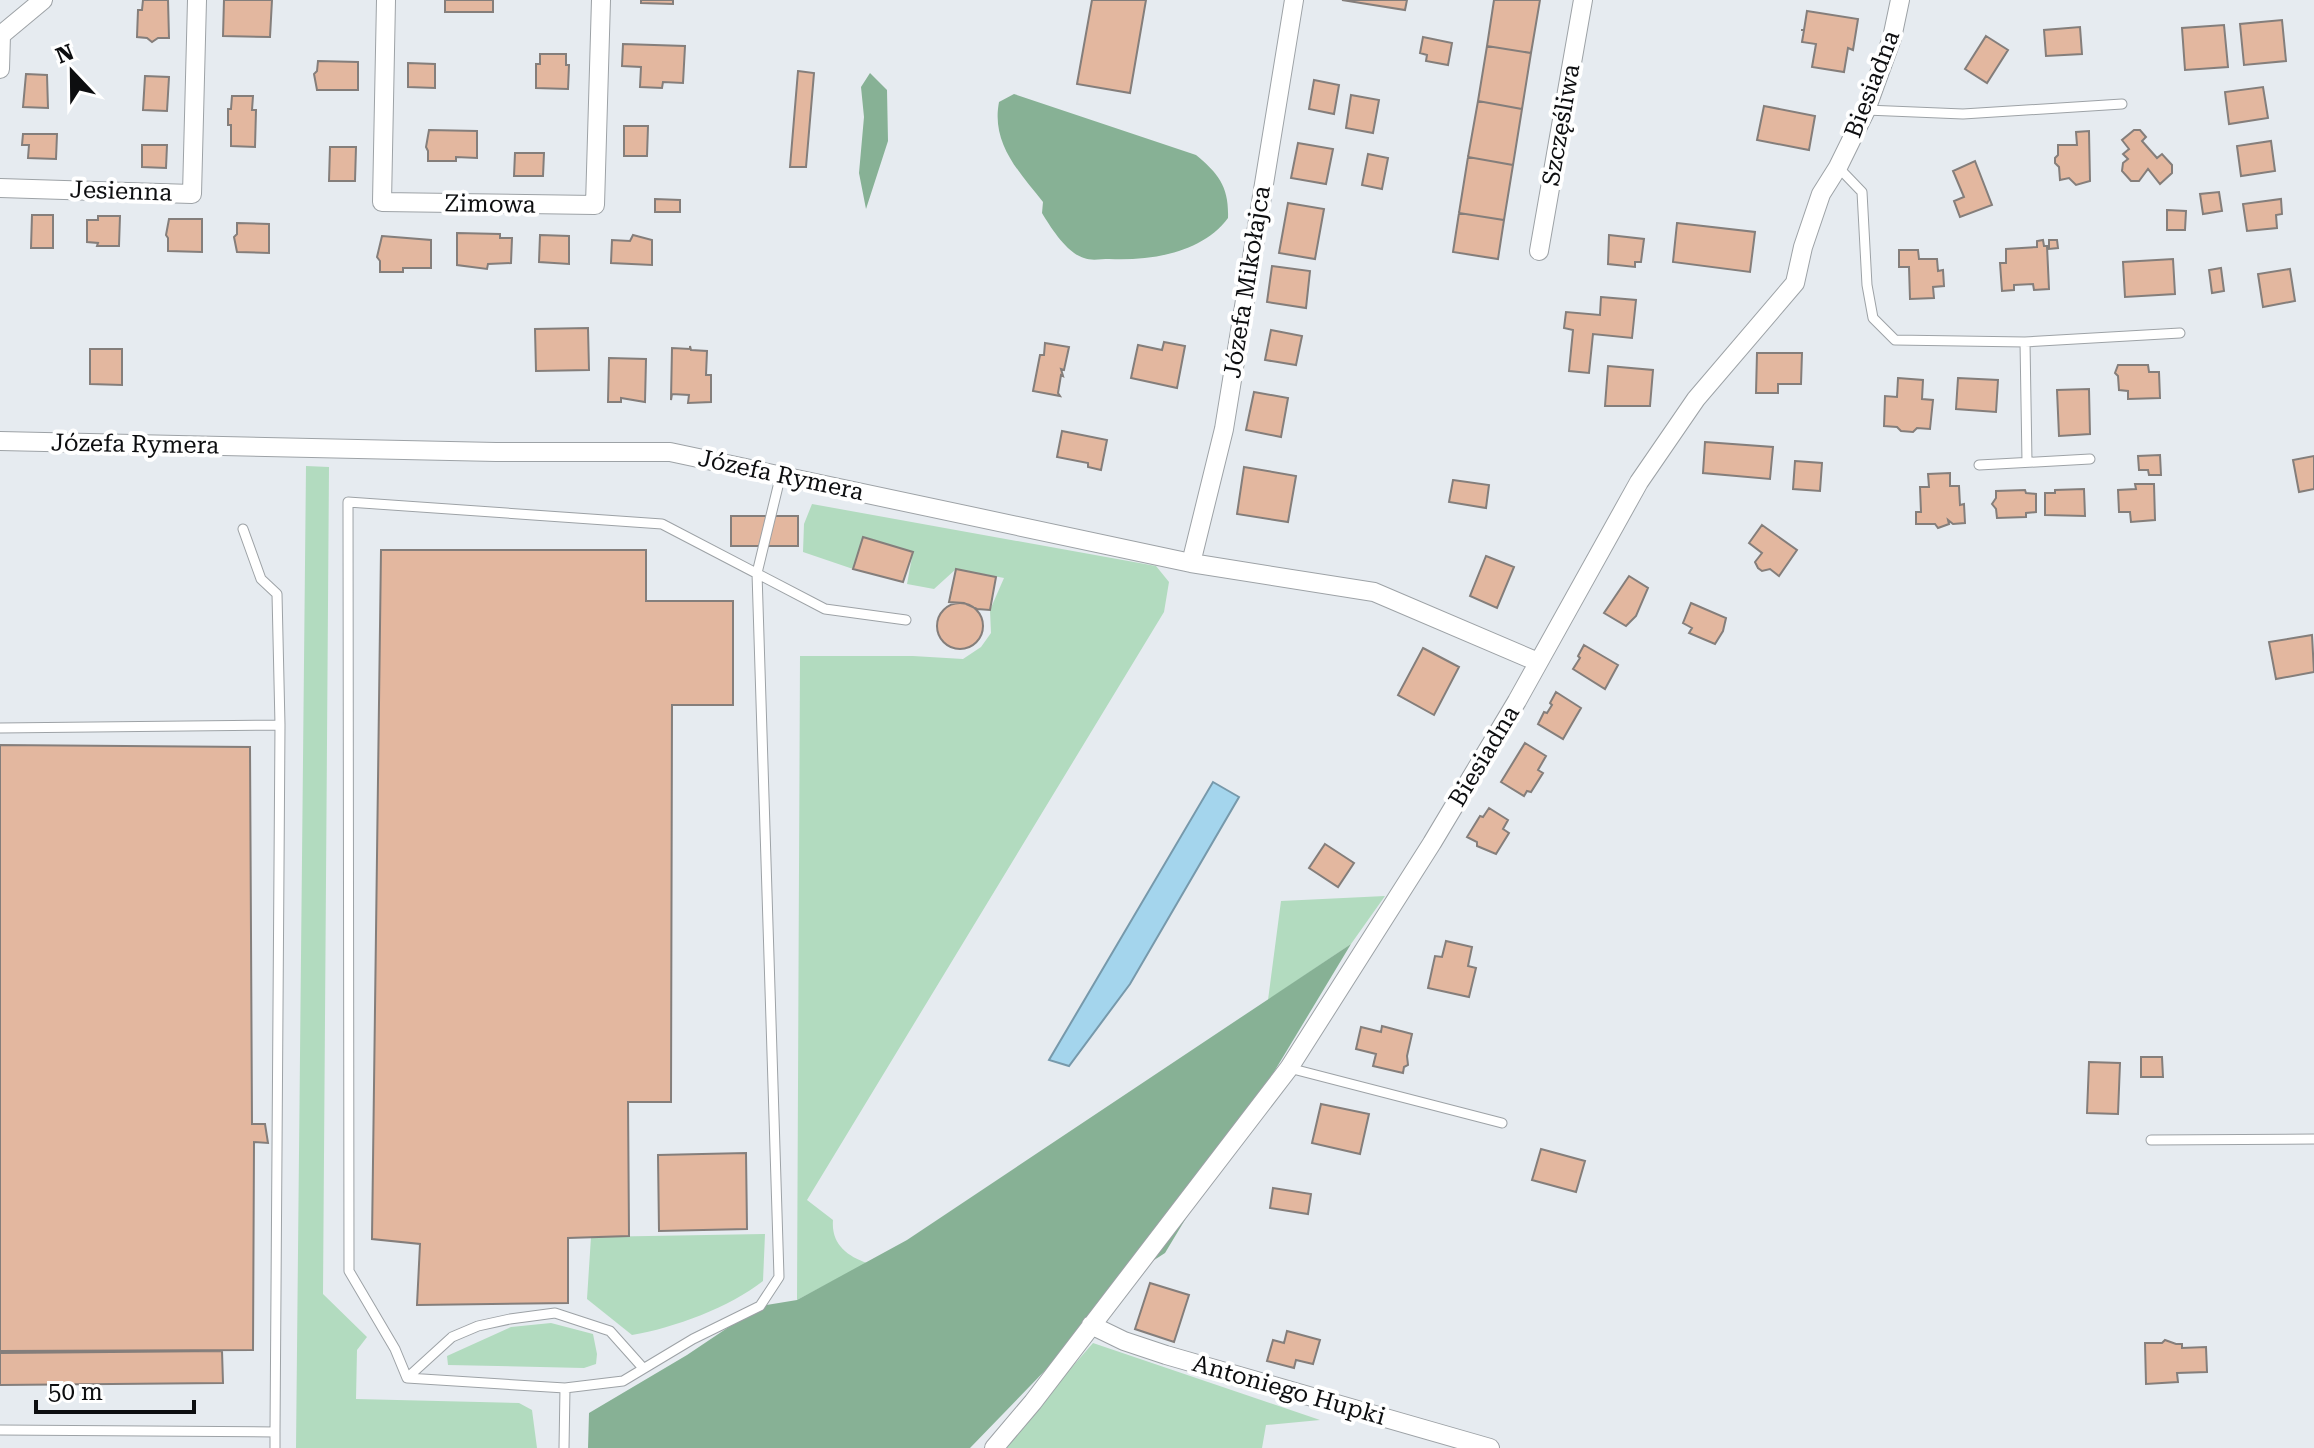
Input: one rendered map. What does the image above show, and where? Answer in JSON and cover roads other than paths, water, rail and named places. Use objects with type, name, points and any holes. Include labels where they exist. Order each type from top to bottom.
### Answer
[{"type":"street","points":[[0,69],[1,35],[43,0]]},
{"type":"street","name":"Jesienna","points":[[0,188],[192,194],[197,0]]},
{"type":"street","name":"Zimowa","points":[[386,0],[382,202],[595,205],[601,0]]},
{"type":"street","name":"Józefa Mikołajca","points":[[1191,563],[1224,429],[1294,0]]},
{"type":"street","name":"Szczęśliwa","points":[[1539,251],[1583,0]]},
{"type":"street","name":"Biesiadna","points":[[994,1448],[1289,1068],[1432,843],[1639,482],[1696,399],[1795,283],[1803,247],[1821,194],[1866,110],[1892,38],[1900,0]]},
{"type":"street","name":"Józefa Rymera","points":[[0,441],[496,452],[670,452],[1191,563],[1374,592],[1538,662]]},
{"type":"street","name":"Antoniego Hupki","points":[[1091,1325],[1124,1341],[1166,1355],[1490,1448]]},
{"type":"lane","points":[[1866,110],[1963,114],[2122,104]]},
{"type":"lane","name":"Biesiadna","points":[[1838,167],[1862,192],[1867,285],[1873,318],[1895,340],[2025,342],[2180,333]]},
{"type":"lane","points":[[2025,342],[2027,462]]},
{"type":"lane","points":[[1979,465],[2090,459]]},
{"type":"lane","points":[[407,1378],[565,1388],[623,1381],[760,1306],[779,1277],[757,573],[781,474]]},
{"type":"lane","points":[[407,1378],[395,1349],[349,1271],[348,502],[662,524],[825,609],[906,620]]},
{"type":"lane","points":[[243,529],[261,579],[277,594],[280,725],[275,1448]]},
{"type":"lane","points":[[0,728],[280,725]]},
{"type":"lane","points":[[1289,1068],[1502,1123]]},
{"type":"lane","points":[[2151,1140],[2314,1139]]},
{"type":"lane","points":[[407,1378],[452,1337],[489,1324],[555,1313],[610,1331],[643,1368]]},
{"type":"lane","points":[[564,1448],[565,1388]]},
{"type":"lane","points":[[0,1430],[275,1432]]},
{"type":"water","points":[[1213,782],[1239,797],[1130,984],[1069,1066],[1049,1060]]}]
